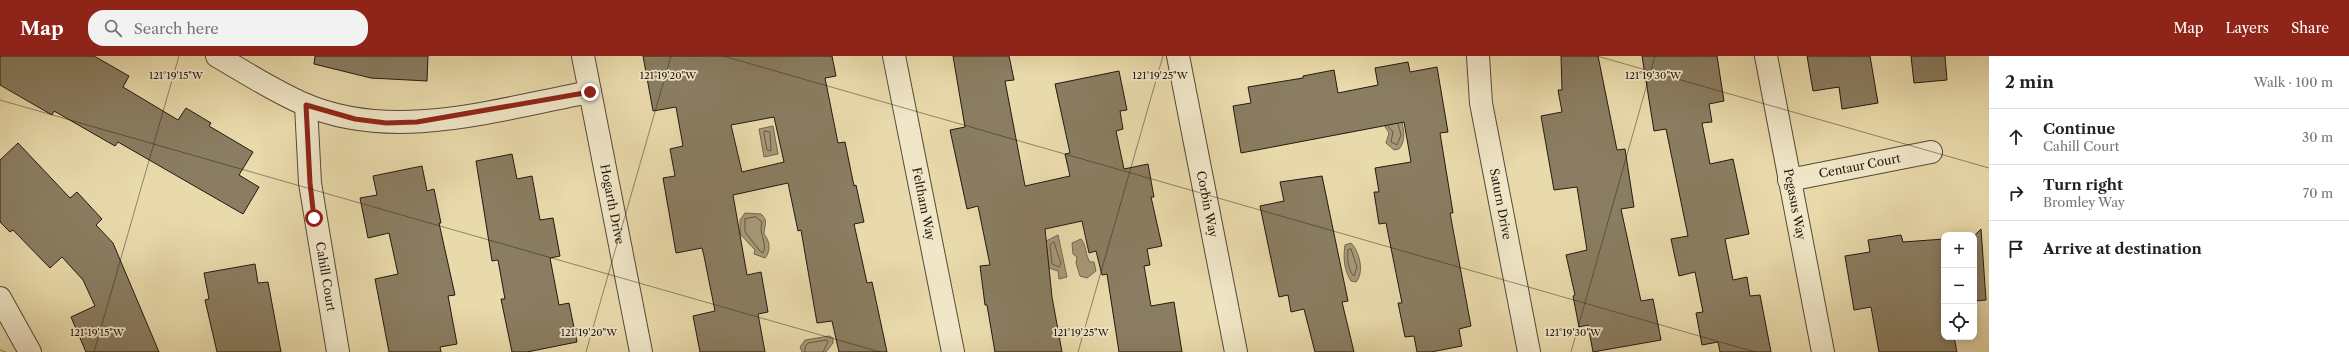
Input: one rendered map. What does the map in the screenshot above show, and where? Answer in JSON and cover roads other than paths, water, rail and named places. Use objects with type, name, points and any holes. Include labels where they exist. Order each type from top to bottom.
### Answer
[{"type":"street","points":[[217,56],[306,105],[355,119],[386,123],[417,122],[590,92]]},
{"type":"street","name":"Hogarth Drive","points":[[583,56],[640,352]]},
{"type":"street","name":"Feltham Way","points":[[894,56],[953,352]]},
{"type":"street","name":"Corbin Way","points":[[1178,56],[1236,352]]},
{"type":"street","name":"Saturn Drive","points":[[1478,56],[1481,103],[1529,352]]},
{"type":"street","name":"Pegasus Way","points":[[1766,56],[1823,352]]},
{"type":"street","name":"Cahill Court","points":[[306,105],[310,183],[338,352]]},
{"type":"street","name":"Centaur Court","points":[[1789,180],[1931,152]]},
{"type":"street","points":[[0,298],[30,352]]},
{"type":"water","points":[[1400,113],[1404,136],[1402,145],[1399,149],[1394,150],[1386,143],[1389,133],[1384,125]]},
{"type":"water","points":[[773,126],[778,154],[764,157],[759,129]]},
{"type":"water","points":[[745,213],[761,214],[765,219],[766,223],[764,234],[768,240],[769,246],[765,258],[754,254],[755,250],[740,234],[740,220]]},
{"type":"water","points":[[1058,235],[1067,277],[1059,279],[1058,271],[1049,268],[1046,241]]},
{"type":"water","points":[[1081,239],[1088,259],[1090,262],[1094,262],[1096,271],[1087,278],[1080,276],[1076,263],[1077,257],[1073,254],[1072,243]]},
{"type":"water","points":[[1351,243],[1360,262],[1359,278],[1356,282],[1351,281],[1345,264],[1345,245]]},
{"type":"water","points":[[829,336],[833,338],[833,343],[826,352],[802,352],[800,347],[805,340]]}]
